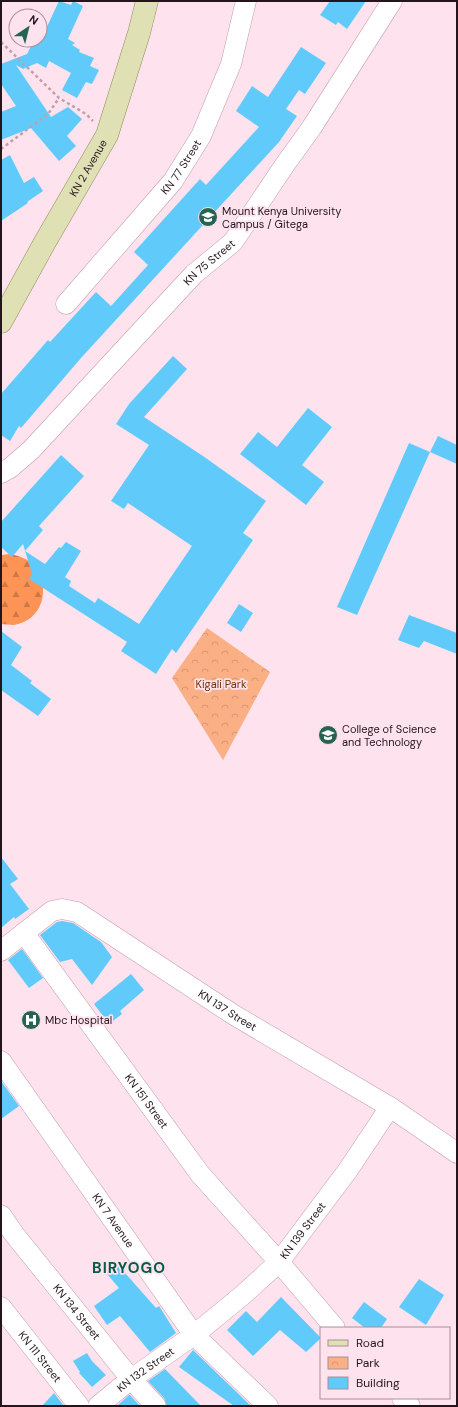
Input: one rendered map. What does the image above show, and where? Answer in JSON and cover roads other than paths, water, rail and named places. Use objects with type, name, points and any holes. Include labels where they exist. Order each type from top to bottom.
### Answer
[{"type":"main road","name":"KN 2 Avenue","points":[[1,322],[107,135],[139,33],[147,1]]},
{"type":"street","name":"KN 77 Street","points":[[66,304],[173,181],[200,136],[231,64],[246,1]]},
{"type":"street","name":"KN 75 Street","points":[[1,473],[10,468],[30,450],[194,274],[233,242],[312,127],[392,1]]},
{"type":"street","name":"KN 137 Street","points":[[1,951],[52,911],[62,909],[77,912],[234,1015],[390,1107],[457,1153]]},
{"type":"street","name":"KN 151 Street","points":[[24,933],[200,1174],[279,1262],[334,1327]]},
{"type":"street","name":"KN 7 Avenue","points":[[1,1061],[194,1335],[268,1406]]},
{"type":"street","name":"KN 139 Street","points":[[194,1335],[244,1294],[279,1262],[348,1170],[390,1107]]},
{"type":"street","name":"KN 134 Street","points":[[1,1215],[14,1234],[131,1379],[156,1406]]},
{"type":"street","name":"KN 111 Street","points":[[1,1308],[79,1406]]},
{"type":"street","name":"KN 132 Street","points":[[98,1406],[131,1379],[194,1335]]},
{"type":"place","name":"Mount Kenya University Campus / Gitega","points":[[208,217]]},
{"type":"place","name":"College of Science and Technology","points":[[328,735]]},
{"type":"place","name":"Mbc Hospital","points":[[31,1020]]},
{"type":"district","name":"BIRYOGO","points":[[129,1268]]},
{"type":"park label","name":"Kigali Park","points":[[221,684]]}]
